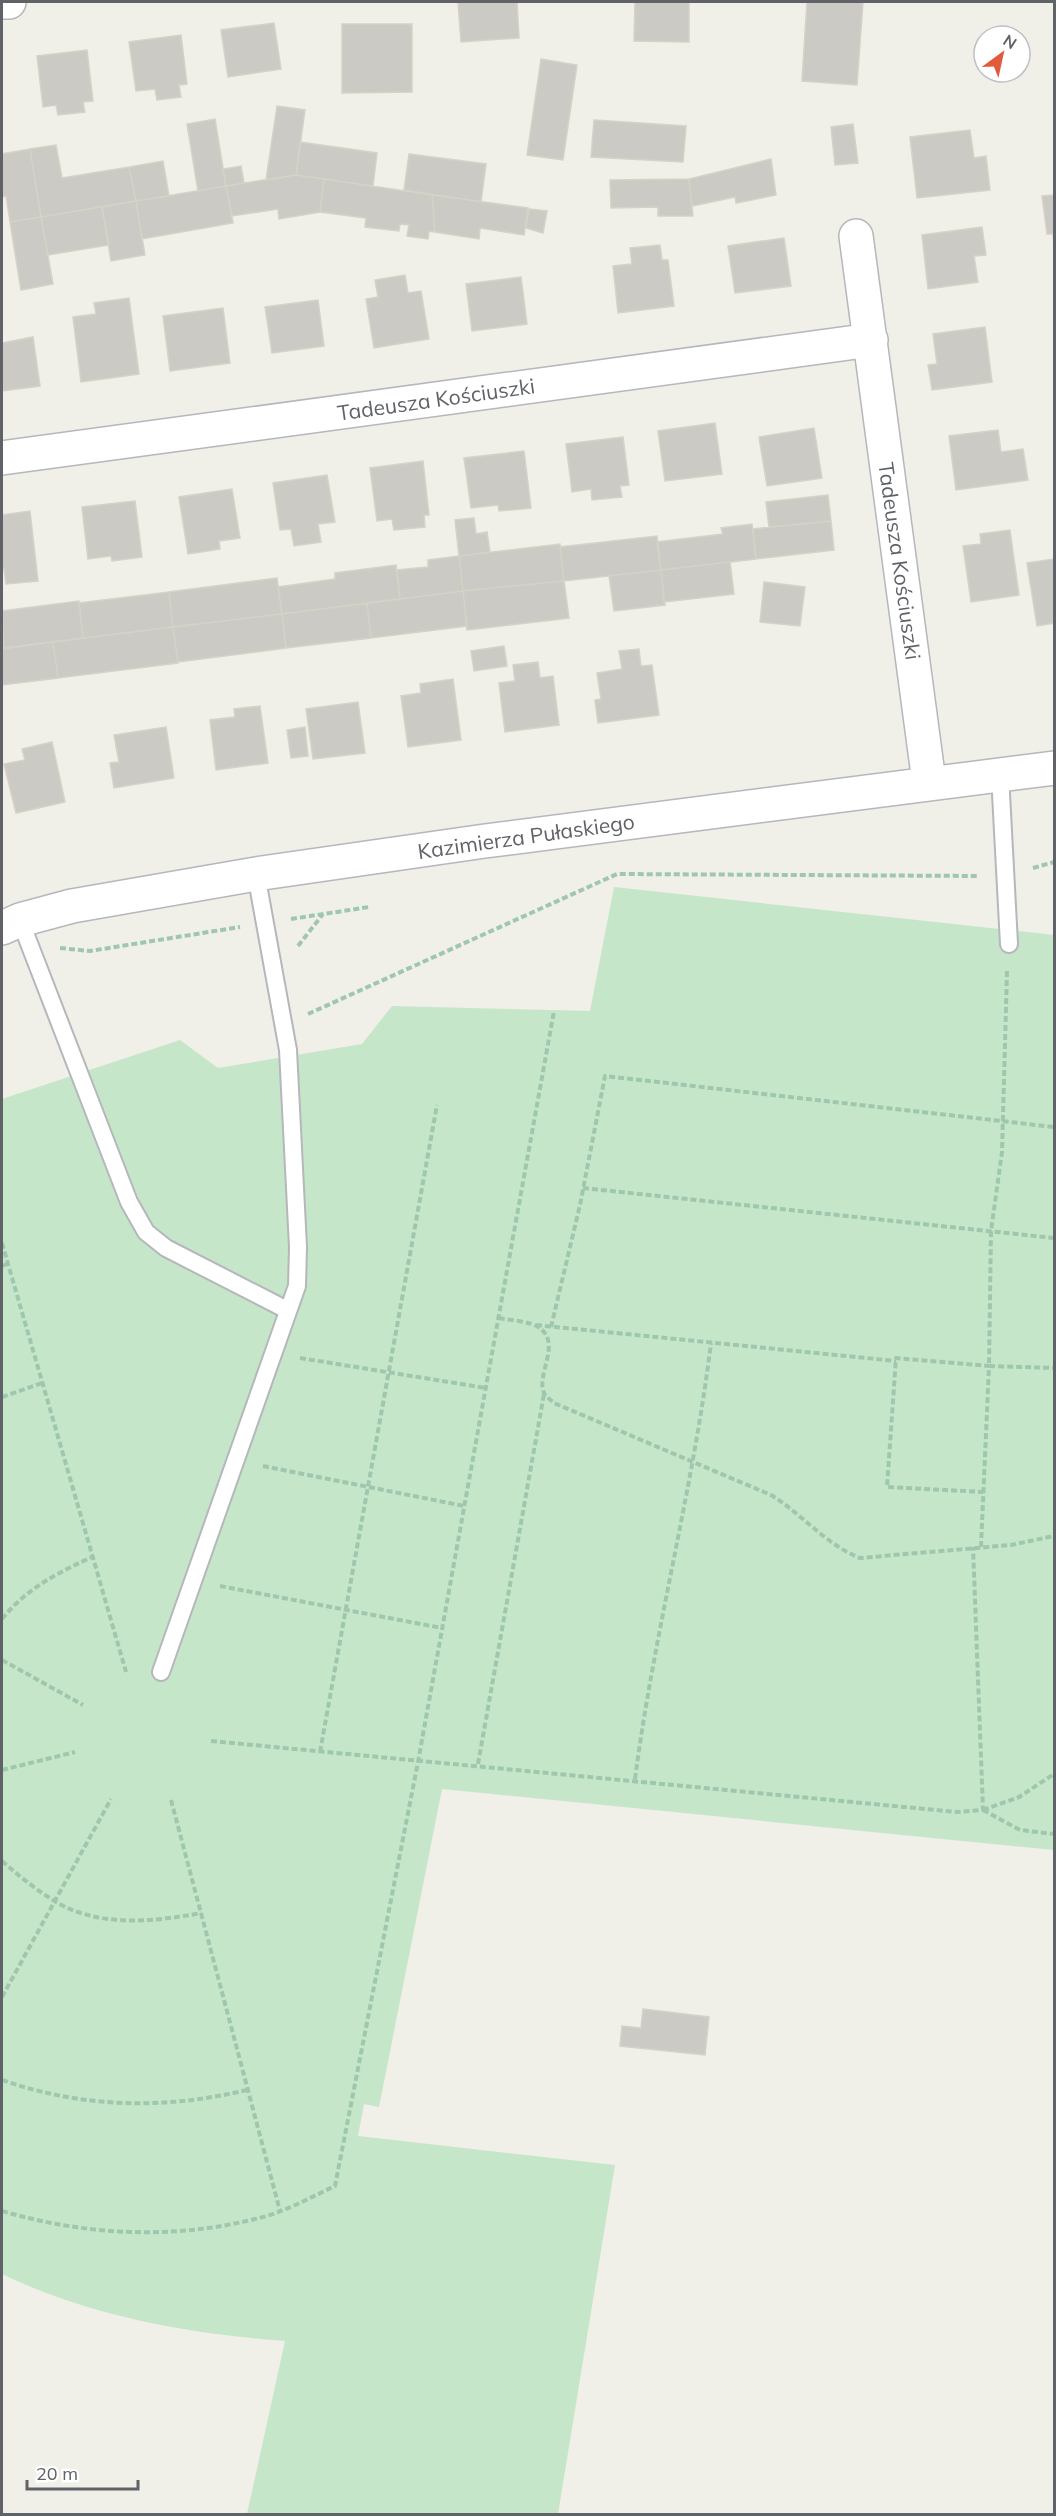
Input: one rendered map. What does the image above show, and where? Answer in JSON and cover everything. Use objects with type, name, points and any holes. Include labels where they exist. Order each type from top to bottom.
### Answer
[{"type":"street","points":[[2,2],[9,2]]},
{"type":"street","name":"Tadeusza Kościuszki","points":[[856,236],[929,782]]},
{"type":"street","name":"Tadeusza Kościuszki","points":[[2,458],[871,340]]},
{"type":"street","name":"Kazimierza Pułaskiego","points":[[17,931],[72,906],[256,874],[929,782],[1054,768]]},
{"type":"lane","points":[[1000,775],[1009,944]]},
{"type":"lane","points":[[161,1672],[297,1286],[298,1247],[288,1055],[256,874]]},
{"type":"lane","points":[[17,931],[129,1202],[146,1232],[166,1248],[287,1310]]},
{"type":"path","points":[[283,1025],[617,874],[1005,876],[1054,862]]},
{"type":"path","points":[[17,931],[90,951],[369,907]]},
{"type":"path","points":[[981,1547],[990,1366],[991,1231],[1002,1152],[1001,1121],[1009,944]]},
{"type":"path","points":[[2,2211],[48,2225],[128,2232],[175,2231],[256,2219],[280,2211],[335,2186],[418,1761],[554,1011]]},
{"type":"path","points":[[551,1327],[583,1188],[605,1076],[1054,1127]]},
{"type":"path","points":[[320,1752],[437,1105]]},
{"type":"path","points":[[583,1188],[1054,1238]]},
{"type":"path","points":[[2,1243],[126,1672]]},
{"type":"path","points":[[2,1266],[8,1264]]},
{"type":"path","points":[[499,1318],[551,1327],[896,1362]]},
{"type":"path","points":[[478,1764],[544,1394],[543,1384],[549,1348],[544,1332],[532,1324]]},
{"type":"path","points":[[635,1780],[691,1460],[702,1417],[711,1343]]},
{"type":"path","points":[[273,1353],[486,1388]]},
{"type":"path","points":[[984,1492],[887,1487],[896,1358],[990,1366],[1054,1368]]},
{"type":"path","points":[[2,1397],[42,1383]]},
{"type":"path","points":[[544,1394],[554,1403],[771,1495],[791,1507],[812,1527],[846,1552],[860,1558],[1011,1545],[1054,1536]]},
{"type":"path","points":[[235,1460],[464,1506]]},
{"type":"path","points":[[973,1547],[983,1810]]},
{"type":"path","points":[[2,1619],[34,1587],[92,1557]]},
{"type":"path","points":[[193,1581],[442,1628]]},
{"type":"path","points":[[2,1660],[83,1705]]},
{"type":"path","points":[[211,1741],[418,1761],[478,1764],[957,1812],[983,1810],[1019,1797],[1054,1774]]},
{"type":"path","points":[[2,1770],[75,1752]]},
{"type":"path","points":[[2,1997],[111,1799]]},
{"type":"path","points":[[171,1800],[280,2211]]},
{"type":"path","points":[[983,1810],[1020,1830],[1054,1834]]},
{"type":"path","points":[[2,1861],[54,1902],[80,1912],[116,1920],[150,1922],[201,1913]]},
{"type":"path","points":[[2,2080],[45,2094],[127,2105],[170,2104],[247,2090]]},
{"type":"green space","points":[[614,887],[1054,935],[1054,1850],[442,1789],[379,2107],[364,2104],[358,2136],[615,2165],[558,2514],[247,2514],[285,2341],[176,2328],[140,2321],[69,2301],[2,2274],[2,1099],[180,1040],[218,1068],[362,1044],[392,1006],[590,1011]]},
{"type":"building","points":[[458,2],[517,2],[519,38],[461,42]]},
{"type":"building","points":[[635,2],[689,2],[689,42],[634,41]]},
{"type":"building","points":[[807,2],[863,2],[857,85],[802,81]]},
{"type":"building","points":[[274,23],[281,69],[228,77],[221,30]]},
{"type":"building","points":[[342,24],[412,24],[412,92],[342,93]]},
{"type":"building","points":[[181,35],[187,84],[179,85],[181,97],[157,100],[155,89],[136,91],[129,42]]},
{"type":"building","points":[[87,50],[93,101],[83,102],[85,112],[58,115],[56,105],[43,107],[37,56]]},
{"type":"building","points":[[541,59],[577,65],[563,160],[527,155]]},
{"type":"building","points":[[277,106],[305,110],[296,175],[266,180]]},
{"type":"building","points":[[215,119],[226,186],[198,191],[187,124]]},
{"type":"building","points":[[594,120],[686,126],[683,162],[591,157]]},
{"type":"building","points":[[853,124],[858,163],[835,165],[831,127]]},
{"type":"building","points":[[970,130],[974,158],[986,156],[990,190],[917,198],[910,137]]},
{"type":"building","points":[[300,142],[377,153],[373,186],[296,175]]},
{"type":"building","points":[[56,145],[62,178],[129,167],[136,201],[41,217],[30,149]]},
{"type":"building","points":[[30,149],[41,217],[10,222],[6,196],[2,197],[2,154]]},
{"type":"building","points":[[409,154],[486,164],[481,202],[404,190]]},
{"type":"building","points":[[771,159],[776,195],[736,203],[735,197],[692,206],[689,179]]},
{"type":"building","points":[[163,161],[169,196],[136,201],[129,167]]},
{"type":"building","points":[[241,166],[244,183],[226,186],[223,169]]},
{"type":"building","points":[[296,175],[324,179],[320,212],[279,219],[278,209],[232,216],[226,186]]},
{"type":"building","points":[[324,179],[432,195],[435,232],[429,231],[428,239],[407,236],[409,225],[400,224],[399,231],[365,227],[366,218],[320,212]]},
{"type":"building","points":[[689,179],[693,216],[658,216],[658,207],[611,208],[610,180]]},
{"type":"building","points":[[226,186],[233,223],[142,239],[136,201]]},
{"type":"building","points":[[432,195],[528,208],[524,235],[480,228],[479,239],[435,232]]},
{"type":"building","points":[[1054,195],[1054,246],[1053,234],[1047,234],[1042,196]]},
{"type":"building","points":[[136,201],[145,255],[111,261],[102,207]]},
{"type":"building","points":[[102,207],[109,245],[48,255],[41,217]]},
{"type":"building","points":[[529,209],[547,211],[543,233],[526,228]]},
{"type":"building","points":[[41,217],[53,284],[21,290],[10,222]]},
{"type":"building","points":[[982,227],[986,255],[974,256],[978,282],[928,289],[922,235]]},
{"type":"building","points":[[784,238],[791,286],[735,293],[728,246]]},
{"type":"building","points":[[660,245],[662,260],[668,260],[674,306],[618,313],[613,266],[632,264],[630,248]]},
{"type":"building","points":[[405,275],[408,293],[421,291],[429,339],[374,348],[366,299],[378,297],[375,280]]},
{"type":"building","points":[[521,277],[527,324],[472,331],[466,284]]},
{"type":"building","points":[[129,298],[139,374],[81,382],[73,317],[96,314],[94,303]]},
{"type":"building","points":[[318,300],[324,346],[272,353],[265,307]]},
{"type":"building","points":[[223,308],[230,363],[170,371],[163,316]]},
{"type":"building","points":[[985,327],[992,382],[932,390],[928,365],[937,364],[933,334]]},
{"type":"building","points":[[33,337],[40,386],[2,391],[2,343]]},
{"type":"building","points":[[715,423],[722,474],[665,481],[658,431]]},
{"type":"building","points":[[814,428],[822,478],[767,486],[759,437]]},
{"type":"building","points":[[998,430],[1001,452],[1023,449],[1028,480],[956,490],[949,436]]},
{"type":"building","points":[[623,437],[629,485],[620,486],[622,497],[592,500],[591,489],[572,492],[566,444]]},
{"type":"building","points":[[524,451],[531,508],[499,511],[498,505],[471,508],[464,458]]},
{"type":"building","points":[[423,461],[429,515],[424,515],[425,527],[394,530],[392,519],[377,521],[370,468]]},
{"type":"building","points":[[327,475],[335,522],[318,524],[321,542],[294,546],[291,529],[280,530],[273,483]]},
{"type":"building","points":[[232,489],[240,538],[219,541],[220,549],[188,554],[179,497]]},
{"type":"building","points":[[828,495],[831,521],[769,527],[766,502]]},
{"type":"building","points":[[135,501],[142,557],[112,561],[111,556],[88,559],[82,507]]},
{"type":"building","points":[[30,511],[38,581],[6,584],[4,569],[2,569],[2,515]]},
{"type":"building","points":[[474,518],[476,534],[487,532],[490,552],[459,556],[455,520]]},
{"type":"building","points":[[831,521],[834,550],[756,559],[753,529]]},
{"type":"building","points":[[752,524],[756,559],[661,570],[657,542],[723,534],[721,528]]},
{"type":"building","points":[[1010,530],[1019,595],[971,602],[963,546],[981,544],[980,534]]},
{"type":"building","points":[[657,536],[661,570],[564,581],[560,547]]},
{"type":"building","points":[[560,544],[564,581],[463,591],[459,556]]},
{"type":"building","points":[[459,556],[463,591],[400,599],[397,570],[428,567],[428,560]]},
{"type":"building","points":[[1054,559],[1054,623],[1037,626],[1027,563]]},
{"type":"building","points":[[730,562],[734,594],[664,602],[661,570]]},
{"type":"building","points":[[396,565],[400,599],[282,614],[278,587],[335,579],[335,573]]},
{"type":"building","points":[[661,570],[665,605],[614,611],[609,576]]},
{"type":"building","points":[[277,578],[282,614],[173,627],[169,592]]},
{"type":"building","points":[[564,581],[569,618],[467,630],[463,591]]},
{"type":"building","points":[[764,582],[805,587],[800,626],[760,622]]},
{"type":"building","points":[[463,591],[467,626],[371,638],[367,603]]},
{"type":"building","points":[[169,592],[173,627],[83,638],[79,603]]},
{"type":"building","points":[[79,601],[83,638],[4,648],[2,611]]},
{"type":"building","points":[[367,603],[371,638],[286,648],[282,614]]},
{"type":"building","points":[[282,614],[286,648],[178,662],[173,627]]},
{"type":"building","points":[[173,627],[178,663],[58,678],[53,642]]},
{"type":"building","points":[[53,642],[58,678],[2,685],[2,649]]},
{"type":"building","points":[[504,646],[507,666],[474,671],[471,651]]},
{"type":"building","points":[[639,649],[641,666],[652,665],[659,715],[598,723],[595,700],[601,699],[597,673],[622,669],[619,651]]},
{"type":"building","points":[[538,662],[540,678],[553,676],[559,725],[505,732],[499,683],[515,681],[513,665]]},
{"type":"building","points":[[453,679],[461,740],[408,747],[401,696],[421,693],[420,684]]},
{"type":"building","points":[[358,702],[365,753],[313,759],[306,709]]},
{"type":"building","points":[[260,706],[268,763],[216,770],[210,720],[235,717],[234,709]]},
{"type":"building","points":[[166,727],[174,778],[114,788],[110,763],[119,762],[114,735]]},
{"type":"building","points":[[305,727],[308,756],[291,758],[287,730]]},
{"type":"building","points":[[52,742],[65,802],[16,813],[4,764],[25,760],[22,749]]},
{"type":"building","points":[[643,2009],[709,2017],[705,2055],[620,2046],[622,2026],[641,2028]]}]
